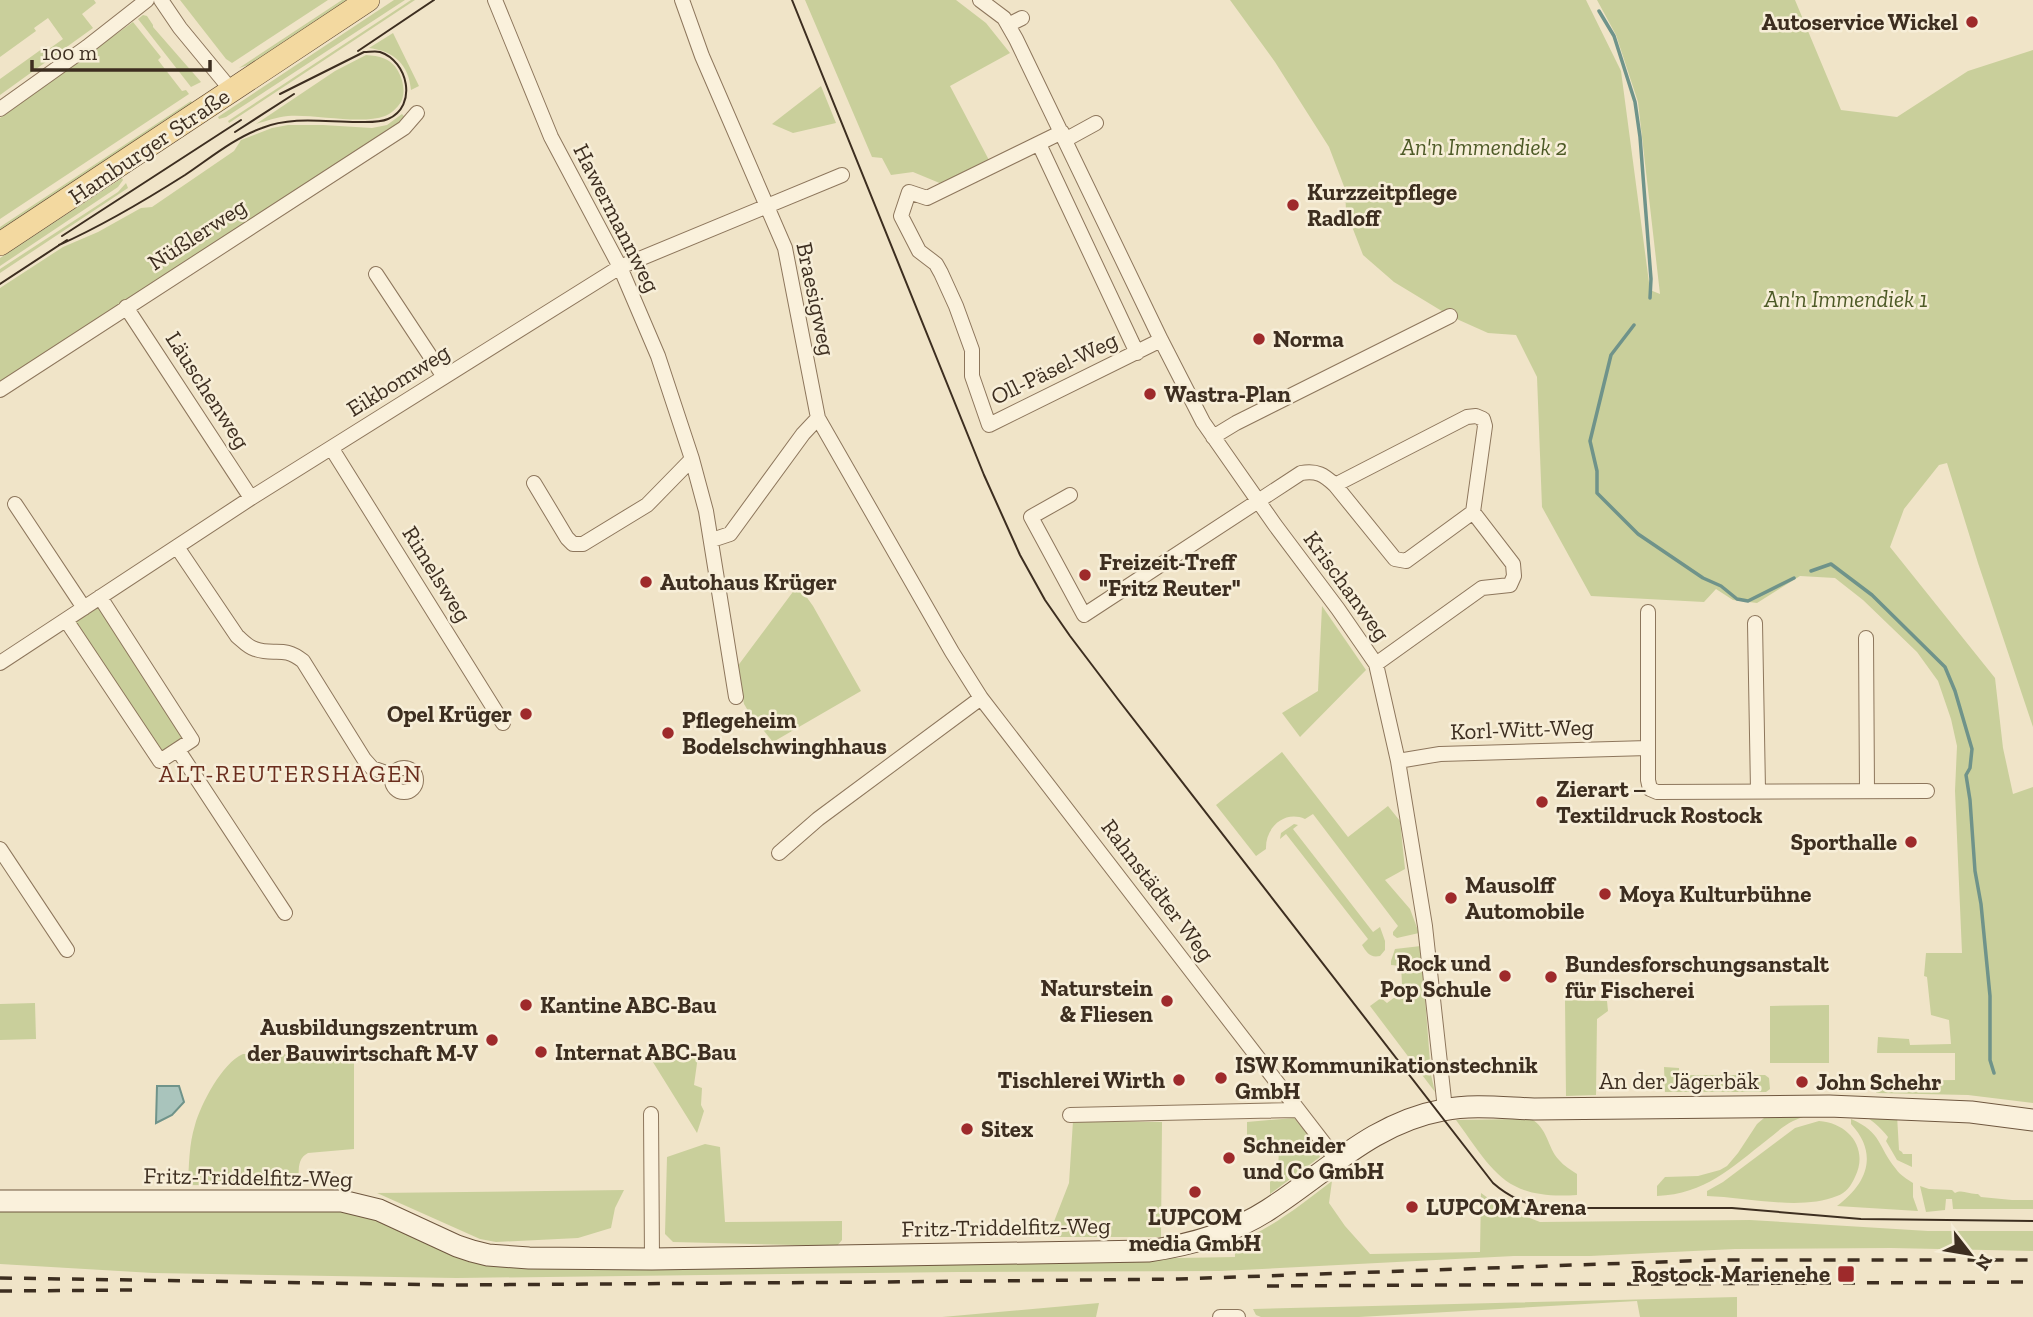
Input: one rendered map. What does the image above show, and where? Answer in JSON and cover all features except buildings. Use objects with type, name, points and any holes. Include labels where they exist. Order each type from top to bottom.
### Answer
[{"type":"main road","name":"Hamburger Straße","points":[[0,244],[368,0]]},
{"type":"street","points":[[0,109],[147,0]]},
{"type":"street","points":[[161,0],[180,28],[232,91]]},
{"type":"street","name":"Hawermannweg","points":[[495,0],[551,137],[620,267],[658,356],[706,511],[736,697]]},
{"type":"street","name":"Braesigweg","points":[[682,0],[702,56],[785,248],[818,418]]},
{"type":"street","name":"Krischanweg","points":[[980,0],[1002,16],[1015,21],[1064,136],[1203,422],[1376,664],[1398,761],[1426,939],[1445,1110]]},
{"type":"street","name":"Nüßlerweg","points":[[0,390],[404,128],[417,113]]},
{"type":"street","points":[[1039,144],[1096,123]]},
{"type":"street","name":"Oll-Päsel-Weg","points":[[1138,353],[1039,144],[927,198],[909,192],[901,216],[919,251],[936,264],[942,273],[956,306],[972,350],[972,376],[989,425],[1138,353],[1161,340]]},
{"type":"street","name":"Eikbomweg","points":[[0,663],[251,498],[620,267],[842,175]]},
{"type":"street","points":[[376,274],[444,377]]},
{"type":"street","name":"Läuschenweg","points":[[127,307],[251,498]]},
{"type":"street","points":[[1213,437],[1450,316]]},
{"type":"street","points":[[1335,485],[1467,417],[1476,416],[1483,419],[1485,426],[1473,512],[1513,564],[1514,576],[1510,585],[1482,587],[1376,664]]},
{"type":"street","points":[[712,540],[730,534],[803,434],[818,418]]},
{"type":"street","name":"Rahnstädter Weg","points":[[818,418],[981,698],[1336,1159]]},
{"type":"street","name":"Rimelsweg","points":[[332,449],[503,723]]},
{"type":"street","points":[[534,482],[567,538],[573,544],[583,544],[647,505],[692,459]]},
{"type":"street","points":[[1070,495],[1031,517],[1084,615],[1301,473],[1311,471],[1322,474],[1335,485],[1395,559],[1406,561],[1473,512]]},
{"type":"street","points":[[15,504],[84,608]]},
{"type":"street","points":[[177,547],[237,636],[247,646],[258,650],[285,651],[294,654],[303,662],[364,759],[372,768],[392,775]]},
{"type":"street","points":[[66,620],[160,761],[178,750],[192,740],[100,597]]},
{"type":"street","points":[[1648,612],[1650,789],[1657,792],[1927,791]]},
{"type":"street","points":[[1755,623],[1758,790]]},
{"type":"street","points":[[1866,638],[1867,790]]},
{"type":"street","points":[[779,853],[818,819],[981,698]]},
{"type":"street","name":"Korl-Witt-Weg","points":[[1398,761],[1440,754],[1648,748]]},
{"type":"street","points":[[178,750],[285,914]]},
{"type":"street","points":[[0,849],[67,950]]},
{"type":"street","name":"An der Jägerbäk","points":[[1336,1159],[1380,1132],[1416,1118],[1445,1110],[1491,1107],[1534,1109],[1829,1106],[1971,1112],[2033,1120]]},
{"type":"street","points":[[1070,1115],[1298,1110]]},
{"type":"street","points":[[651,1114],[652,1259]]},
{"type":"street","name":"Fritz-Triddelfitz-Weg","points":[[0,1201],[342,1201],[379,1210],[457,1246],[488,1255],[529,1258],[1101,1253],[1148,1251],[1212,1238],[1266,1212],[1336,1159]]},
{"type":"street","points":[[1220,1317],[1238,1317]]},
{"type":"green space","points":[[0,0],[94,0],[96,3],[82,14],[93,28],[0,95],[0,79],[46,46],[49,49],[63,39],[48,18],[34,28],[36,31],[0,57]]},
{"type":"green space","points":[[180,0],[328,0],[232,63]]},
{"type":"green space","points":[[342,0],[349,0],[255,63],[239,68]]},
{"type":"green space","points":[[394,0],[405,0],[219,119],[218,117]]},
{"type":"green space","points":[[411,0],[415,0],[229,123],[228,121]]},
{"type":"green space","points":[[805,0],[956,0],[986,23],[1010,53],[950,86],[990,162],[942,184],[913,172],[891,175],[882,158],[872,157]]},
{"type":"green space","points":[[1230,0],[1586,0],[1621,71],[1650,290],[1660,294],[1638,102],[1616,35],[1597,0],[1795,0],[1841,110],[1897,117],[1968,71],[2033,50],[2033,727],[1947,463],[1939,465],[1904,509],[1890,547],[1995,678],[2003,748],[2013,794],[2033,787],[2033,1103],[1968,1095],[1876,1093],[1877,1081],[1955,1080],[1955,1053],[1877,1053],[1878,1037],[1909,1039],[1910,1045],[1951,1044],[1949,1020],[1931,1015],[1927,977],[1924,976],[1926,953],[1962,953],[1955,791],[1957,746],[1938,681],[1917,652],[1863,600],[1835,578],[1800,576],[1757,603],[1733,600],[1716,589],[1704,602],[1591,596],[1542,507],[1537,377],[1516,335],[1488,333],[1450,316],[1394,282],[1363,255],[1346,211],[1345,189],[1329,147],[1275,62]]},
{"type":"green space","points":[[143,15],[147,16],[153,27],[201,82],[191,87],[138,19]]},
{"type":"green space","points":[[133,22],[161,57],[158,60],[182,91],[186,90],[189,94],[0,219],[0,118]]},
{"type":"green space","points":[[393,33],[419,86],[411,90],[407,73],[399,61],[386,52],[369,48]]},
{"type":"green space","points":[[366,55],[388,60],[401,78],[403,98],[389,114],[364,120],[288,116],[256,124],[335,71]]},
{"type":"green space","points":[[821,86],[836,123],[793,133],[772,124]]},
{"type":"green space","points":[[191,101],[193,105],[165,120],[0,232],[0,227]]},
{"type":"green space","points":[[402,114],[410,123],[0,390],[0,288],[63,247],[98,232],[141,208],[152,207],[234,151],[241,140],[288,125],[372,128],[387,125]]},
{"type":"green space","points":[[122,178],[118,187],[0,266],[0,258]]},
{"type":"green space","points":[[126,183],[128,188],[0,273],[0,269],[118,192]]},
{"type":"green space","points":[[798,585],[813,606],[861,691],[773,742],[744,704],[737,667]]},
{"type":"green space","points":[[101,602],[187,739],[165,753],[159,751],[72,620]]},
{"type":"green space","points":[[1322,606],[1366,670],[1300,737],[1282,713],[1318,691]]},
{"type":"green space","points":[[1282,752],[1348,837],[1388,806],[1400,821],[1405,869],[1385,880],[1410,909],[1419,933],[1397,938],[1393,935],[1398,926],[1313,814],[1305,819],[1290,817],[1277,823],[1269,834],[1266,849],[1256,856],[1216,805]]},
{"type":"green space","points":[[1294,824],[1298,825],[1293,829],[1373,932],[1380,927],[1385,950],[1380,956],[1371,956],[1362,945],[1368,939],[1286,834],[1280,839],[1281,833]]},
{"type":"green space","points":[[1421,946],[1431,1075],[1435,1092],[1370,1006],[1381,998],[1387,1003],[1395,997],[1395,985],[1402,984],[1401,966],[1391,965],[1395,949]]},
{"type":"green space","points":[[1565,1000],[1607,1001],[1608,1011],[1597,1019],[1596,1095],[1566,1096]]},
{"type":"green space","points":[[35,1003],[36,1039],[0,1040],[0,1004]]},
{"type":"green space","points":[[1829,1005],[1829,1063],[1770,1063],[1770,1006]]},
{"type":"green space","points":[[646,1051],[698,1056],[694,1085],[702,1088],[701,1105],[704,1111],[697,1133]]},
{"type":"green space","points":[[243,1054],[354,1055],[354,1149],[308,1153],[300,1163],[299,1186],[188,1185],[192,1140],[202,1106],[227,1066]]},
{"type":"green space","points":[[1664,1067],[1679,1068],[1679,1075],[1765,1075],[1769,1078],[1770,1089],[1766,1092],[1665,1092]]},
{"type":"green space","points":[[1792,1111],[1895,1112],[1899,1150],[1903,1154],[1912,1154],[1912,1167],[1897,1160],[1886,1141],[1888,1137],[1862,1114],[1825,1113],[1809,1115],[1783,1127],[1729,1169],[1703,1185],[1657,1196],[1657,1186],[1665,1177],[1698,1176],[1727,1166],[1764,1118],[1791,1114]]},
{"type":"green space","points":[[1294,1118],[1312,1139],[1320,1157],[1270,1194],[1270,1175],[1278,1174],[1279,1147],[1257,1146],[1256,1135],[1247,1135],[1247,1122]]},
{"type":"green space","points":[[1531,1119],[1541,1127],[1559,1160],[1577,1174],[1577,1195],[1533,1193],[1504,1179],[1492,1168],[1456,1120]]},
{"type":"green space","points":[[1851,1119],[1869,1129],[1898,1171],[1913,1183],[1913,1197],[1918,1211],[1837,1206],[1856,1188],[1866,1168],[1865,1146],[1851,1124]]},
{"type":"green space","points":[[1073,1121],[1162,1122],[1161,1237],[1048,1237],[1069,1183]]},
{"type":"green space","points":[[1819,1121],[1830,1123],[1847,1132],[1858,1148],[1859,1167],[1852,1183],[1843,1193],[1822,1200],[1790,1203],[1707,1196],[1707,1191],[1795,1128]]},
{"type":"green space","points":[[705,1144],[720,1147],[725,1222],[842,1221],[842,1240],[837,1246],[673,1242],[665,1234],[667,1157]]},
{"type":"green space","points":[[1332,1181],[1329,1203],[1370,1254],[1480,1252],[1481,1193],[1499,1206],[1540,1222],[1750,1220],[1928,1231],[2033,1231],[2033,1251],[1735,1249],[1590,1256],[1514,1256],[1221,1271],[457,1278],[153,1273],[0,1264],[0,1207],[353,1208],[482,1261],[530,1269],[1235,1257],[1235,1243],[1274,1223]]},
{"type":"green space","points":[[1920,1186],[1952,1190],[1955,1193],[1978,1194],[1981,1197],[2033,1200],[2033,1209],[1953,1209],[1952,1199],[1946,1199],[1945,1210],[1926,1212]]},
{"type":"green space","points":[[624,1190],[615,1208],[611,1228],[578,1238],[496,1242],[480,1239],[377,1193]]},
{"type":"green space","points":[[1737,1297],[1737,1317],[1640,1317],[1637,1301],[1359,1317],[1261,1317],[1256,1315],[1253,1309]]},
{"type":"green space","points":[[1099,1303],[1096,1317],[942,1317]]},
{"type":"water","points":[[157,1086],[179,1086],[184,1102],[172,1115],[156,1123]]},
{"type":"waterway","points":[[1599,11],[1614,36],[1635,102],[1651,279],[1650,298]]},
{"type":"waterway","points":[[1634,325],[1611,355],[1590,441],[1597,471],[1597,493],[1638,534],[1737,599],[1748,601],[1794,578]]},
{"type":"waterway","points":[[1811,571],[1831,564],[1872,595],[1945,667],[1955,691],[1972,749],[1970,768],[1966,775],[1990,996],[1990,1060],[1994,1073]]},
{"type":"tram line","points":[[358,51],[434,0]]},
{"type":"tram line","points":[[792,0],[984,475],[1020,555],[1045,600],[1117,698],[1493,1183],[1518,1199],[1547,1208],[1732,1208],[1861,1219],[2033,1221]]},
{"type":"tram line","points":[[59,245],[124,212],[232,143],[262,128],[309,120],[368,122],[388,119],[397,113],[403,104],[406,84],[403,74],[390,57],[380,52],[364,52],[280,94]]},
{"type":"tram line","points":[[235,132],[294,94]]},
{"type":"tram line","points":[[62,236],[241,120]]},
{"type":"tram line","points":[[0,284],[67,240]]},
{"type":"railway","points":[[0,1278],[450,1285],[887,1282],[1179,1279],[1716,1260],[2033,1260]]},
{"type":"railway","points":[[1267,1286],[2033,1282]]},
{"type":"railway","points":[[0,1291],[136,1290]]},
{"type":"place","name":"Autoservice Wickel","points":[[1972,22]]},
{"type":"place","name":"Kurzzeitpflege Radloff","points":[[1293,205]]},
{"type":"place","name":"Norma","points":[[1259,339]]},
{"type":"place","name":"Wastra-Plan","points":[[1150,394]]},
{"type":"place","name":"Freizeit-Treff \"Fritz Reuter\"","points":[[1085,575]]},
{"type":"place","name":"Autohaus Krüger","points":[[646,582]]},
{"type":"place","name":"Opel Krüger","points":[[526,714]]},
{"type":"place","name":"Pflegeheim Bodelschwinghhaus","points":[[668,733]]},
{"type":"place","name":"Zierart – Textildruck Rostock","points":[[1542,802]]},
{"type":"place","name":"Sporthalle","points":[[1911,842]]},
{"type":"place","name":"Moya Kulturbühne","points":[[1605,894]]},
{"type":"place","name":"Mausolff Automobile","points":[[1451,898]]},
{"type":"place","name":"Rock und Pop Schule","points":[[1505,976]]},
{"type":"place","name":"Bundesforschungsanstalt für Fischerei","points":[[1551,977]]},
{"type":"place","name":"Naturstein & Fliesen","points":[[1167,1001]]},
{"type":"place","name":"Kantine ABC-Bau","points":[[526,1005]]},
{"type":"place","name":"Ausbildungszentrum der Bauwirtschaft M-V","points":[[492,1040]]},
{"type":"place","name":"Internat ABC-Bau","points":[[541,1052]]},
{"type":"place","name":"ISW Kommunikationstechnik GmbH","points":[[1221,1078]]},
{"type":"place","name":"Tischlerei Wirth","points":[[1179,1080]]},
{"type":"place","name":"John Schehr","points":[[1802,1082]]},
{"type":"place","name":"Sitex","points":[[967,1129]]},
{"type":"place","name":"Schneider und Co GmbH","points":[[1229,1158]]},
{"type":"place","name":"LUPCOM media GmbH","points":[[1195,1192]]},
{"type":"place","name":"LUPCOM Arena","points":[[1412,1207]]},
{"type":"place","name":"Rostock-Marienehe","points":[[1846,1274]]},
{"type":"district","name":"ALT-REUTERSHAGEN","points":[[291,774]]},
{"type":"park label","name":"An'n Immendiek 2","points":[[1484,147]]},
{"type":"park label","name":"An'n Immendiek 1","points":[[1846,299]]}]
